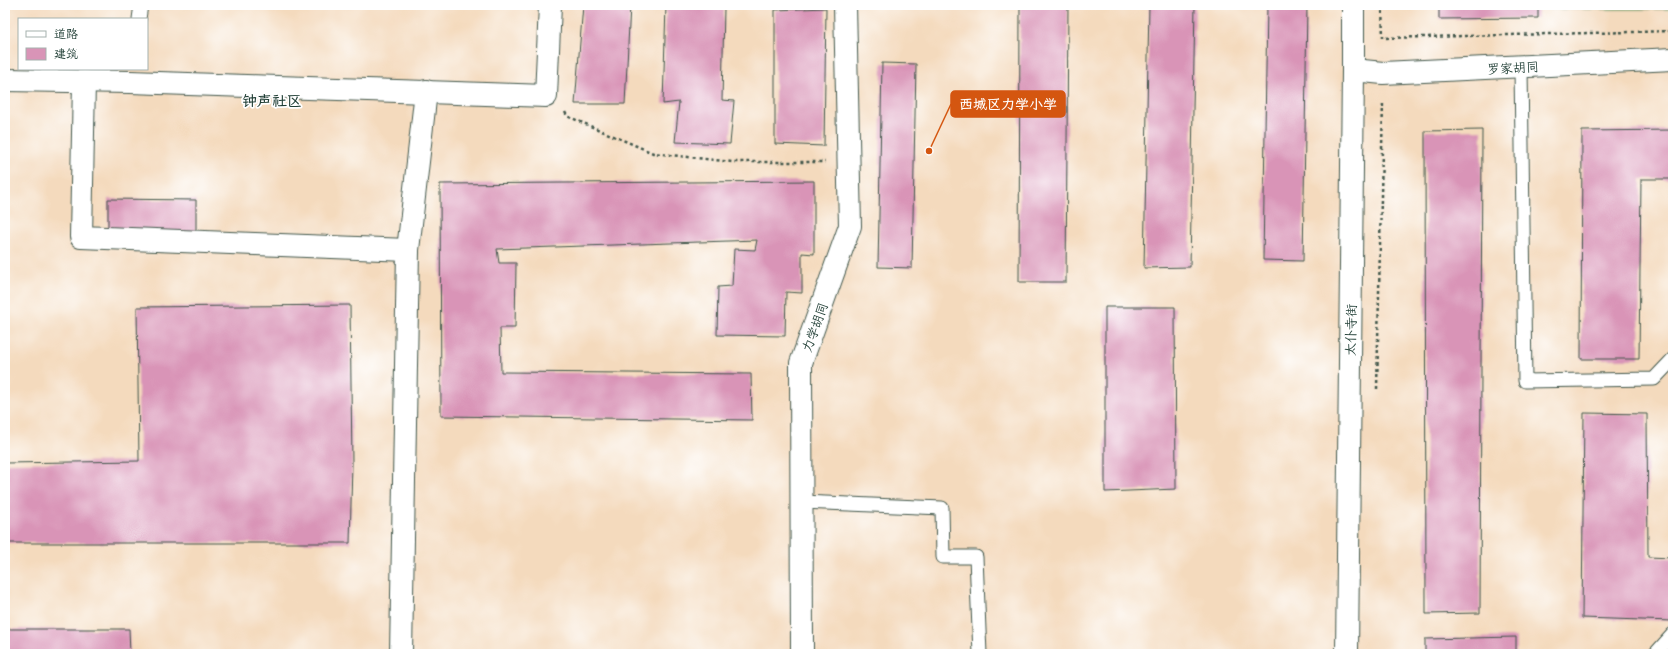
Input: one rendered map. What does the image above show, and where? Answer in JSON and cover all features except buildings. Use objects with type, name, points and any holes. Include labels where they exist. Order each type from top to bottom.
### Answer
[{"type":"street","points":[[5,80],[84,82],[131,76],[426,92],[546,96],[550,5]]},
{"type":"street","name":"力学胡同","points":[[802,654],[801,363],[850,226],[845,5]]},
{"type":"street","name":"太仆寺街","points":[[1347,654],[1353,70],[1352,5]]},
{"type":"street","name":"罗家胡同","points":[[1353,70],[1383,73],[1673,59]]},
{"type":"street","points":[[84,82],[82,237],[408,250]]},
{"type":"street","points":[[401,654],[408,250],[426,92]]},
{"type":"lane","points":[[139,18],[141,5]]},
{"type":"lane","points":[[1520,67],[1524,381],[1654,378],[1673,359]]},
{"type":"lane","points":[[802,502],[942,508],[943,557],[976,557],[980,654]]},
{"type":"lane","points":[[1655,654],[1673,634]]},
{"type":"path","points":[[1382,5],[1383,38],[1673,31]]},
{"type":"path","points":[[1377,394],[1383,102]]},
{"type":"path","points":[[564,110],[567,116],[653,153],[732,162],[830,162]]},
{"type":"green space","points":[[1550,5],[1673,5],[1673,9],[1550,9]]},
{"type":"place","name":"西城区力学小学","points":[[929,151]]},
{"type":"district","name":"钟声社区","points":[[272,99]]}]
